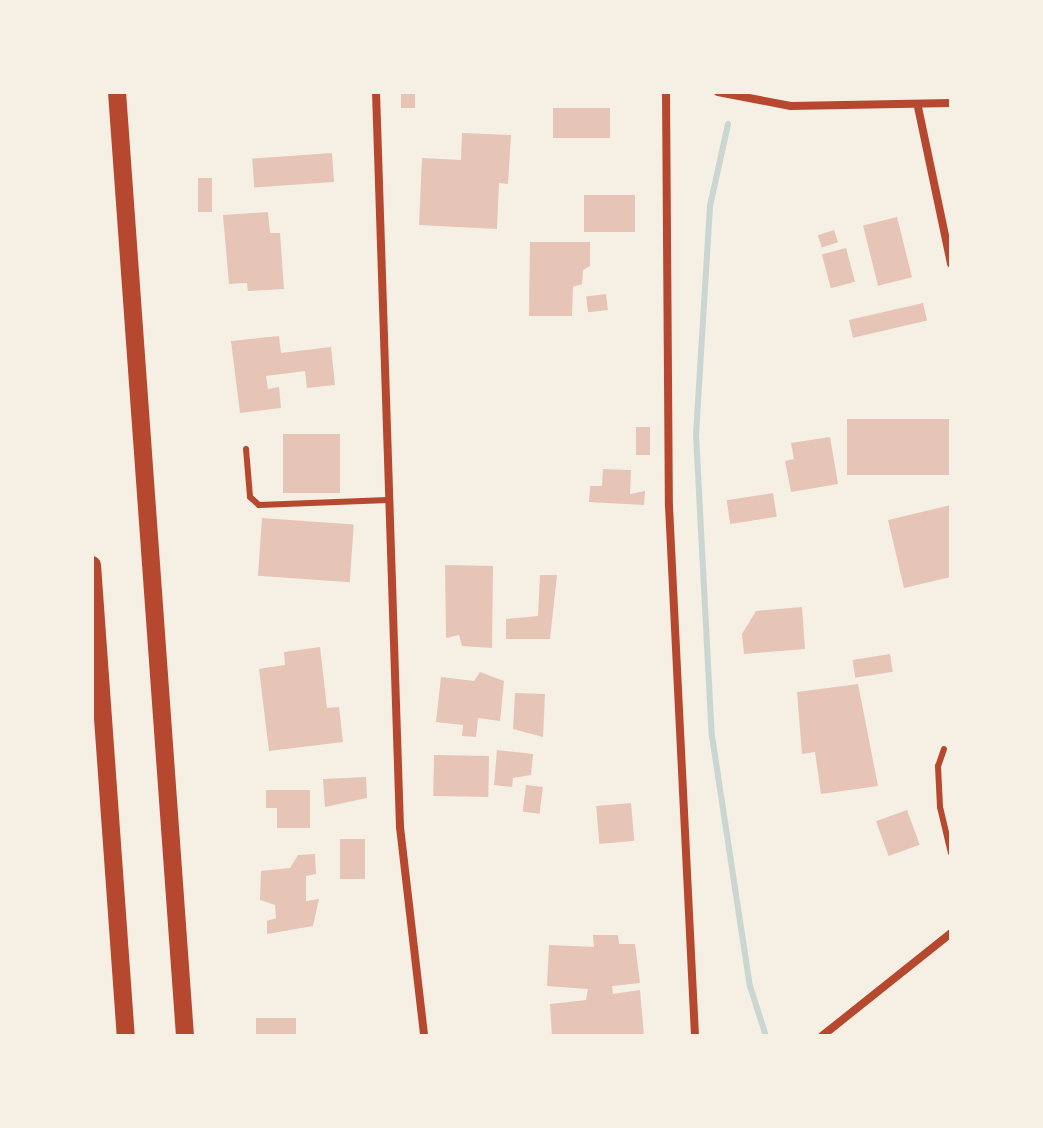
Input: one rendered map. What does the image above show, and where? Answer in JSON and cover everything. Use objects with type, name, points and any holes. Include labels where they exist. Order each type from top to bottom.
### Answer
[{"type":"highway","points":[[117,92],[185,1036]]},
{"type":"highway","points":[[92,565],[126,1036]]},
{"type":"street","points":[[376,92],[400,827],[424,1036]]},
{"type":"street","points":[[666,92],[669,506],[695,1036]]},
{"type":"street","points":[[718,92],[791,106],[918,107],[951,103]]},
{"type":"street","points":[[918,107],[951,264]]},
{"type":"street","points":[[822,1036],[951,933]]},
{"type":"lane","points":[[246,449],[250,497],[259,505],[388,500]]},
{"type":"lane","points":[[944,749],[938,766],[940,807],[951,853]]},
{"type":"building","points":[[401,92],[415,92],[415,108],[401,108]]},
{"type":"building","points":[[553,108],[610,108],[610,138],[553,138]]},
{"type":"building","points":[[462,133],[511,135],[508,184],[499,183],[497,229],[419,225],[422,158],[461,160]]},
{"type":"building","points":[[332,153],[334,182],[254,188],[252,159]]},
{"type":"building","points":[[198,178],[212,178],[212,212],[198,212]]},
{"type":"building","points":[[584,195],[635,195],[635,232],[584,232]]},
{"type":"building","points":[[268,212],[270,233],[280,233],[284,289],[248,291],[247,283],[229,284],[223,215]]},
{"type":"building","points":[[897,217],[912,277],[878,286],[863,225]]},
{"type":"building","points":[[834,230],[838,242],[822,248],[818,235]]},
{"type":"building","points":[[530,242],[590,242],[590,266],[583,270],[582,284],[573,287],[572,316],[529,316]]},
{"type":"building","points":[[846,248],[855,282],[831,288],[822,254]]},
{"type":"building","points":[[606,294],[608,310],[588,312],[586,296]]},
{"type":"building","points":[[923,303],[927,321],[853,338],[849,320]]},
{"type":"building","points":[[279,336],[281,353],[331,347],[335,385],[307,388],[305,371],[266,376],[268,389],[279,387],[281,408],[240,413],[231,341]]},
{"type":"building","points":[[847,419],[951,419],[951,475],[847,475]]},
{"type":"building","points":[[636,427],[650,427],[650,455],[636,455]]},
{"type":"building","points":[[283,434],[340,434],[340,493],[283,493]]},
{"type":"building","points":[[830,437],[838,484],[791,492],[785,461],[794,459],[791,443]]},
{"type":"building","points":[[603,469],[631,470],[630,494],[645,491],[644,505],[589,502],[590,486],[602,486]]},
{"type":"building","points":[[773,493],[777,517],[730,524],[727,500]]},
{"type":"building","points":[[951,505],[951,577],[904,588],[888,520]]},
{"type":"building","points":[[262,518],[354,524],[350,582],[258,576]]},
{"type":"building","points":[[445,565],[493,566],[492,648],[462,646],[459,635],[446,638]]},
{"type":"building","points":[[540,575],[557,575],[550,639],[506,639],[506,619],[538,616]]},
{"type":"building","points":[[802,607],[805,649],[744,654],[742,634],[756,611]]},
{"type":"building","points":[[320,647],[327,708],[339,707],[343,742],[269,751],[259,669],[285,665],[284,652]]},
{"type":"building","points":[[890,654],[893,672],[855,678],[852,660]]},
{"type":"building","points":[[480,672],[504,681],[500,721],[478,718],[476,737],[462,736],[463,725],[436,722],[441,677],[474,681]]},
{"type":"building","points":[[858,684],[878,786],[821,794],[815,752],[802,754],[797,692]]},
{"type":"building","points":[[515,693],[545,694],[543,737],[513,729]]},
{"type":"building","points":[[497,750],[533,754],[531,775],[513,778],[512,787],[494,785]]},
{"type":"building","points":[[434,755],[489,756],[488,797],[433,796]]},
{"type":"building","points":[[366,777],[367,798],[325,807],[323,779]]},
{"type":"building","points":[[526,785],[543,787],[540,814],[523,812]]},
{"type":"building","points":[[266,790],[310,790],[310,828],[277,828],[277,808],[266,808]]},
{"type":"building","points":[[631,803],[634,841],[599,844],[596,806]]},
{"type":"building","points":[[907,810],[920,845],[889,856],[876,821]]},
{"type":"building","points":[[340,839],[365,839],[365,879],[340,879]]},
{"type":"building","points":[[315,854],[316,874],[306,876],[306,901],[319,899],[313,926],[267,934],[267,921],[276,918],[275,905],[260,900],[261,871],[290,868],[298,855]]},
{"type":"building","points":[[593,935],[618,935],[619,944],[635,944],[640,983],[612,986],[613,994],[640,990],[644,1036],[552,1036],[550,1004],[586,1000],[588,989],[547,986],[549,945],[594,947]]},
{"type":"building","points":[[256,1018],[296,1018],[296,1036],[256,1036]]},
{"type":"waterway","points":[[728,124],[710,206],[696,435],[712,736],[750,986],[766,1036]]}]
